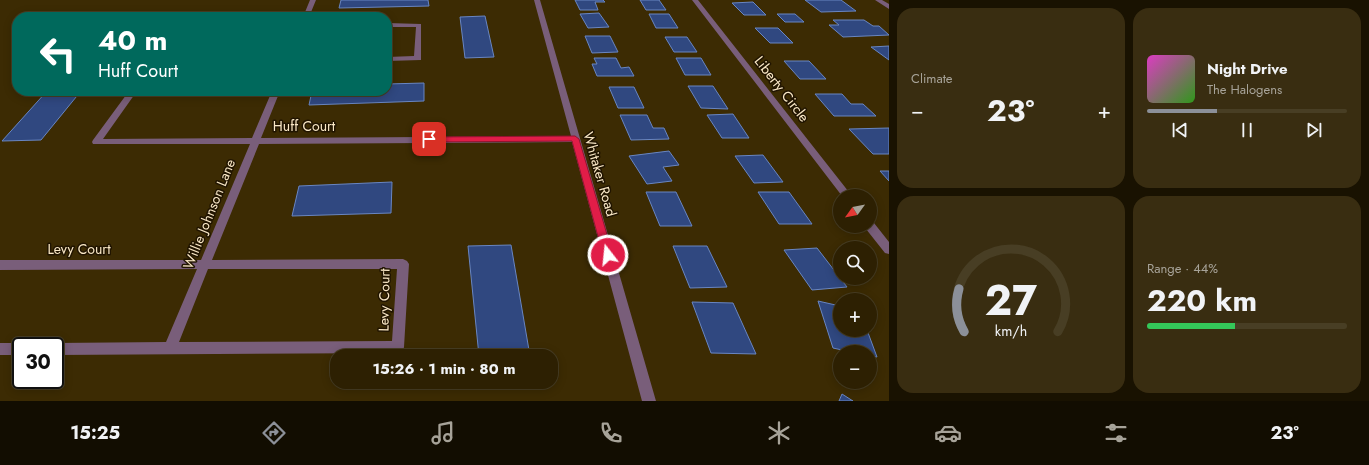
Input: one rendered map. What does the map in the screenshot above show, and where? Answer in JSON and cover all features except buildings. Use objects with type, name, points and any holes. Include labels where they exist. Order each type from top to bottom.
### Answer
[{"type":"street","points":[[308,12],[313,0]]},
{"type":"street","name":"Whitaker Road","points":[[537,0],[649,401]]},
{"type":"street","name":"Liberty Circle","points":[[695,0],[842,189]]},
{"type":"street","points":[[878,0],[889,8]]},
{"type":"street","points":[[392,25],[419,25],[418,58],[392,59]]},
{"type":"street","name":"Huff Court","points":[[129,96],[96,142],[575,139]]},
{"type":"street","name":"Willie Johnson Lane","points":[[170,348],[274,96]]},
{"type":"street","points":[[876,233],[889,250]]},
{"type":"street","name":"Levy Court","points":[[0,265],[403,264],[398,347],[64,349]]},
{"type":"street","points":[[0,349],[12,349]]},
{"type":"route","points":[[429,139],[575,139],[608,255]]}]
